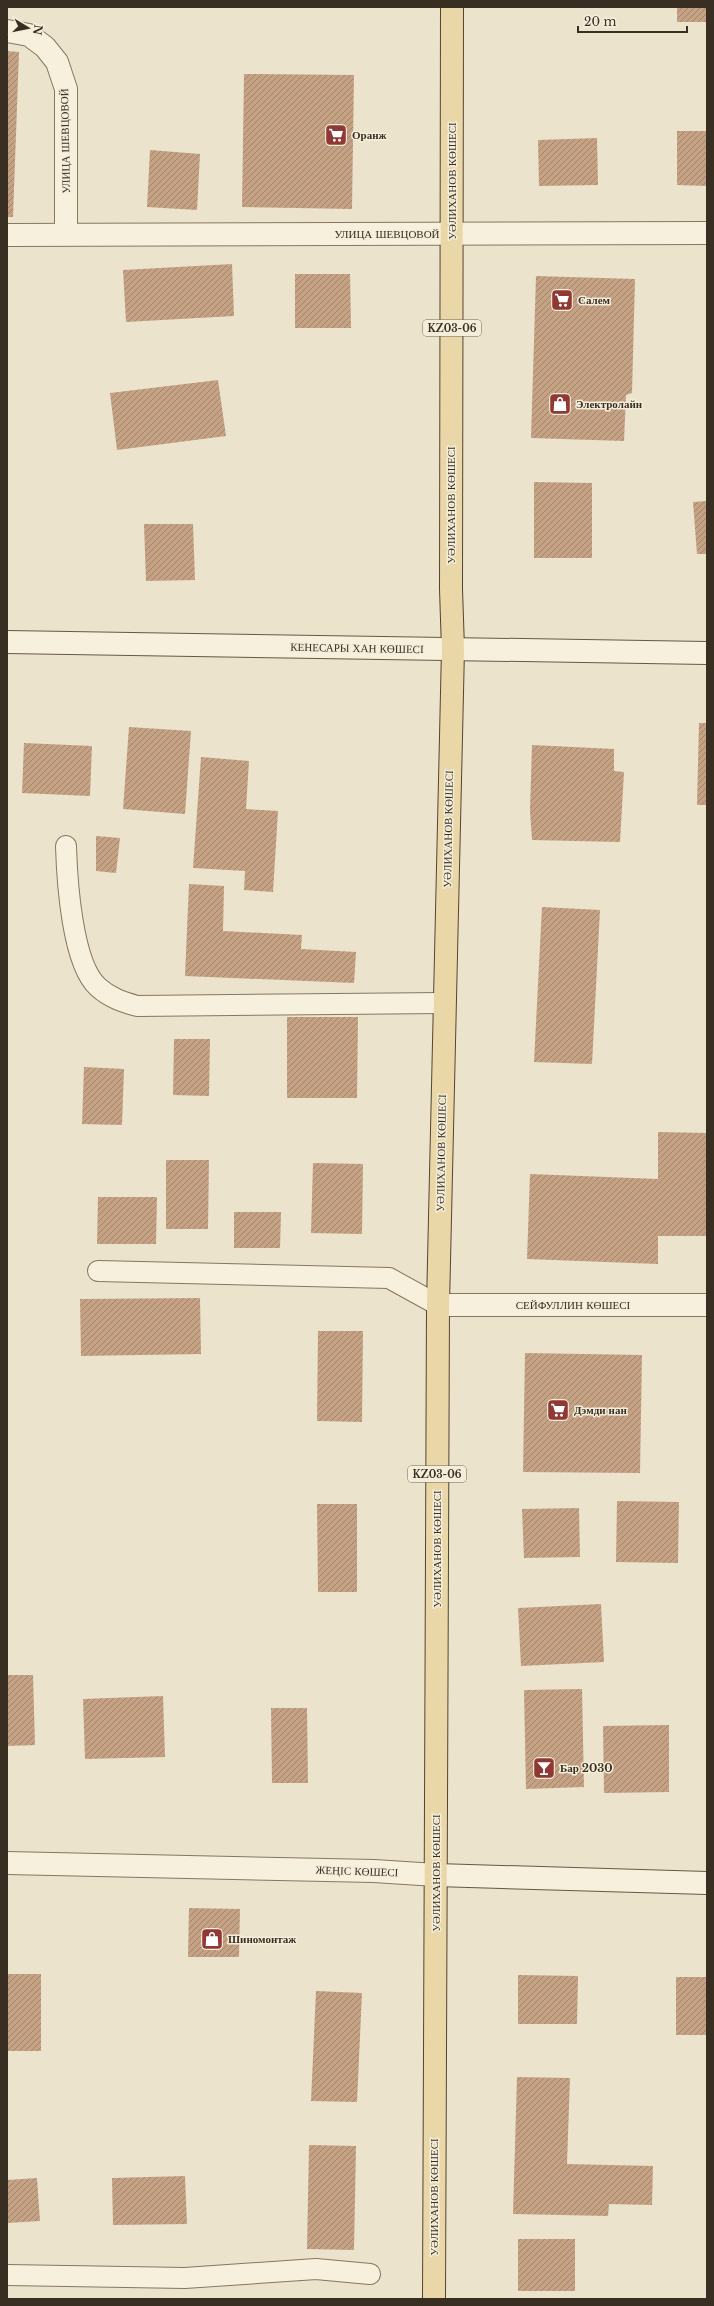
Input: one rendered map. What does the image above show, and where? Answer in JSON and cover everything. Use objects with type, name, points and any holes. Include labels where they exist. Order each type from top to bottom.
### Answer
[{"type":"main road","name":"УӘЛИХАНОВ КӨШЕСІ","points":[[434,2299],[438,1305],[443,1003],[453,649],[451,589],[452,7]]},
{"type":"street","name":"УЛИЦА ШЕВЦОВОЙ","points":[[7,31],[29,36],[45,46],[58,62],[66,89],[66,234]]},
{"type":"street","name":"УЛИЦА ШЕВЦОВОЙ","points":[[7,235],[707,233]]},
{"type":"street","name":"КЕНЕСАРЫ ХАН КӨШЕСІ","points":[[7,642],[707,653]]},
{"type":"street","name":"СЕЙФУЛЛИН КӨШЕСІ","points":[[438,1305],[707,1305]]},
{"type":"street","name":"ЖЕҢІС КӨШЕСІ","points":[[7,1863],[374,1871],[436,1876],[707,1883]]},
{"type":"lane","points":[[66,846],[67,887],[86,969],[98,987],[115,999],[137,1006],[443,1003]]},
{"type":"lane","points":[[98,1271],[389,1278],[438,1305]]},
{"type":"lane","points":[[7,2275],[184,2278],[316,2269],[370,2274]]},
{"type":"building","points":[[677,7],[707,7],[707,22],[677,22]]},
{"type":"building","points":[[7,51],[19,52],[13,217],[7,217]]},
{"type":"building","points":[[244,74],[354,75],[352,209],[242,207]]},
{"type":"building","points":[[677,131],[707,131],[707,186],[677,185]]},
{"type":"building","points":[[597,138],[598,185],[539,186],[538,140]]},
{"type":"building","points":[[150,150],[200,154],[197,210],[147,207]]},
{"type":"building","points":[[232,264],[234,316],[126,322],[123,270]]},
{"type":"building","points":[[295,274],[350,274],[351,328],[295,328]]},
{"type":"building","points":[[536,276],[635,279],[632,393],[626,395],[624,441],[531,438]]},
{"type":"building","points":[[218,380],[226,436],[117,450],[110,393]]},
{"type":"building","points":[[534,482],[592,483],[592,558],[534,558]]},
{"type":"building","points":[[707,501],[707,554],[697,554],[693,502]]},
{"type":"building","points":[[144,524],[193,524],[195,580],[146,581]]},
{"type":"building","points":[[699,723],[707,723],[707,805],[697,805]]},
{"type":"building","points":[[129,727],[191,731],[185,814],[123,809]]},
{"type":"building","points":[[24,743],[92,746],[90,796],[22,793]]},
{"type":"building","points":[[532,745],[614,749],[614,771],[624,772],[620,842],[532,840],[530,811]]},
{"type":"building","points":[[201,757],[249,761],[246,809],[278,811],[273,892],[244,890],[245,871],[193,868]]},
{"type":"building","points":[[96,836],[120,838],[116,873],[96,871]]},
{"type":"building","points":[[189,884],[224,886],[223,931],[302,935],[301,949],[356,952],[354,983],[185,976]]},
{"type":"building","points":[[542,907],[600,910],[592,1064],[534,1062]]},
{"type":"building","points":[[287,1017],[358,1017],[357,1098],[287,1098]]},
{"type":"building","points":[[174,1039],[210,1039],[209,1096],[173,1095]]},
{"type":"building","points":[[84,1067],[124,1069],[122,1125],[82,1124]]},
{"type":"building","points":[[658,1132],[707,1133],[707,1236],[658,1236],[658,1264],[527,1259],[530,1174],[658,1179]]},
{"type":"building","points":[[166,1160],[209,1160],[208,1229],[166,1229]]},
{"type":"building","points":[[313,1163],[363,1164],[362,1234],[311,1233]]},
{"type":"building","points":[[98,1197],[157,1197],[156,1244],[97,1244]]},
{"type":"building","points":[[234,1212],[281,1212],[280,1248],[234,1248]]},
{"type":"building","points":[[200,1298],[201,1354],[81,1356],[80,1299]]},
{"type":"building","points":[[318,1331],[363,1331],[362,1422],[317,1421]]},
{"type":"building","points":[[525,1353],[642,1355],[640,1473],[523,1472]]},
{"type":"building","points":[[617,1501],[679,1502],[678,1563],[616,1562]]},
{"type":"building","points":[[317,1504],[357,1504],[357,1592],[318,1592]]},
{"type":"building","points":[[579,1508],[580,1557],[524,1558],[522,1509]]},
{"type":"building","points":[[601,1604],[604,1662],[521,1666],[518,1608]]},
{"type":"building","points":[[7,1675],[33,1675],[35,1745],[7,1746]]},
{"type":"building","points":[[582,1689],[584,1787],[526,1789],[524,1690]]},
{"type":"building","points":[[163,1696],[165,1757],[85,1759],[83,1699]]},
{"type":"building","points":[[271,1708],[307,1708],[308,1783],[272,1783]]},
{"type":"building","points":[[669,1725],[669,1792],[604,1793],[603,1726]]},
{"type":"building","points":[[189,1908],[240,1909],[239,1957],[188,1957]]},
{"type":"building","points":[[7,1974],[41,1974],[41,2051],[7,2051]]},
{"type":"building","points":[[518,1975],[578,1976],[577,2024],[518,2024]]},
{"type":"building","points":[[676,1977],[706,1977],[706,2035],[676,2035]]},
{"type":"building","points":[[316,1991],[362,1993],[357,2102],[311,2101]]},
{"type":"building","points":[[517,2077],[570,2078],[567,2164],[653,2166],[652,2205],[609,2204],[608,2216],[513,2214]]},
{"type":"building","points":[[309,2145],[356,2146],[354,2250],[307,2249]]},
{"type":"building","points":[[185,2176],[187,2224],[113,2225],[112,2178]]},
{"type":"building","points":[[37,2178],[40,2221],[7,2223],[7,2180]]},
{"type":"building","points":[[518,2239],[575,2239],[575,2291],[518,2291]]},
{"type":"place","name":"Оранж","points":[[336,135]]},
{"type":"place","name":"Салем","points":[[562,300]]},
{"type":"place","name":"Электролайн","points":[[560,404]]},
{"type":"place","name":"Дэмди нан","points":[[558,1410]]},
{"type":"place","name":"Бар 2030","points":[[544,1768]]},
{"type":"place","name":"Шиномонтаж","points":[[212,1939]]}]
